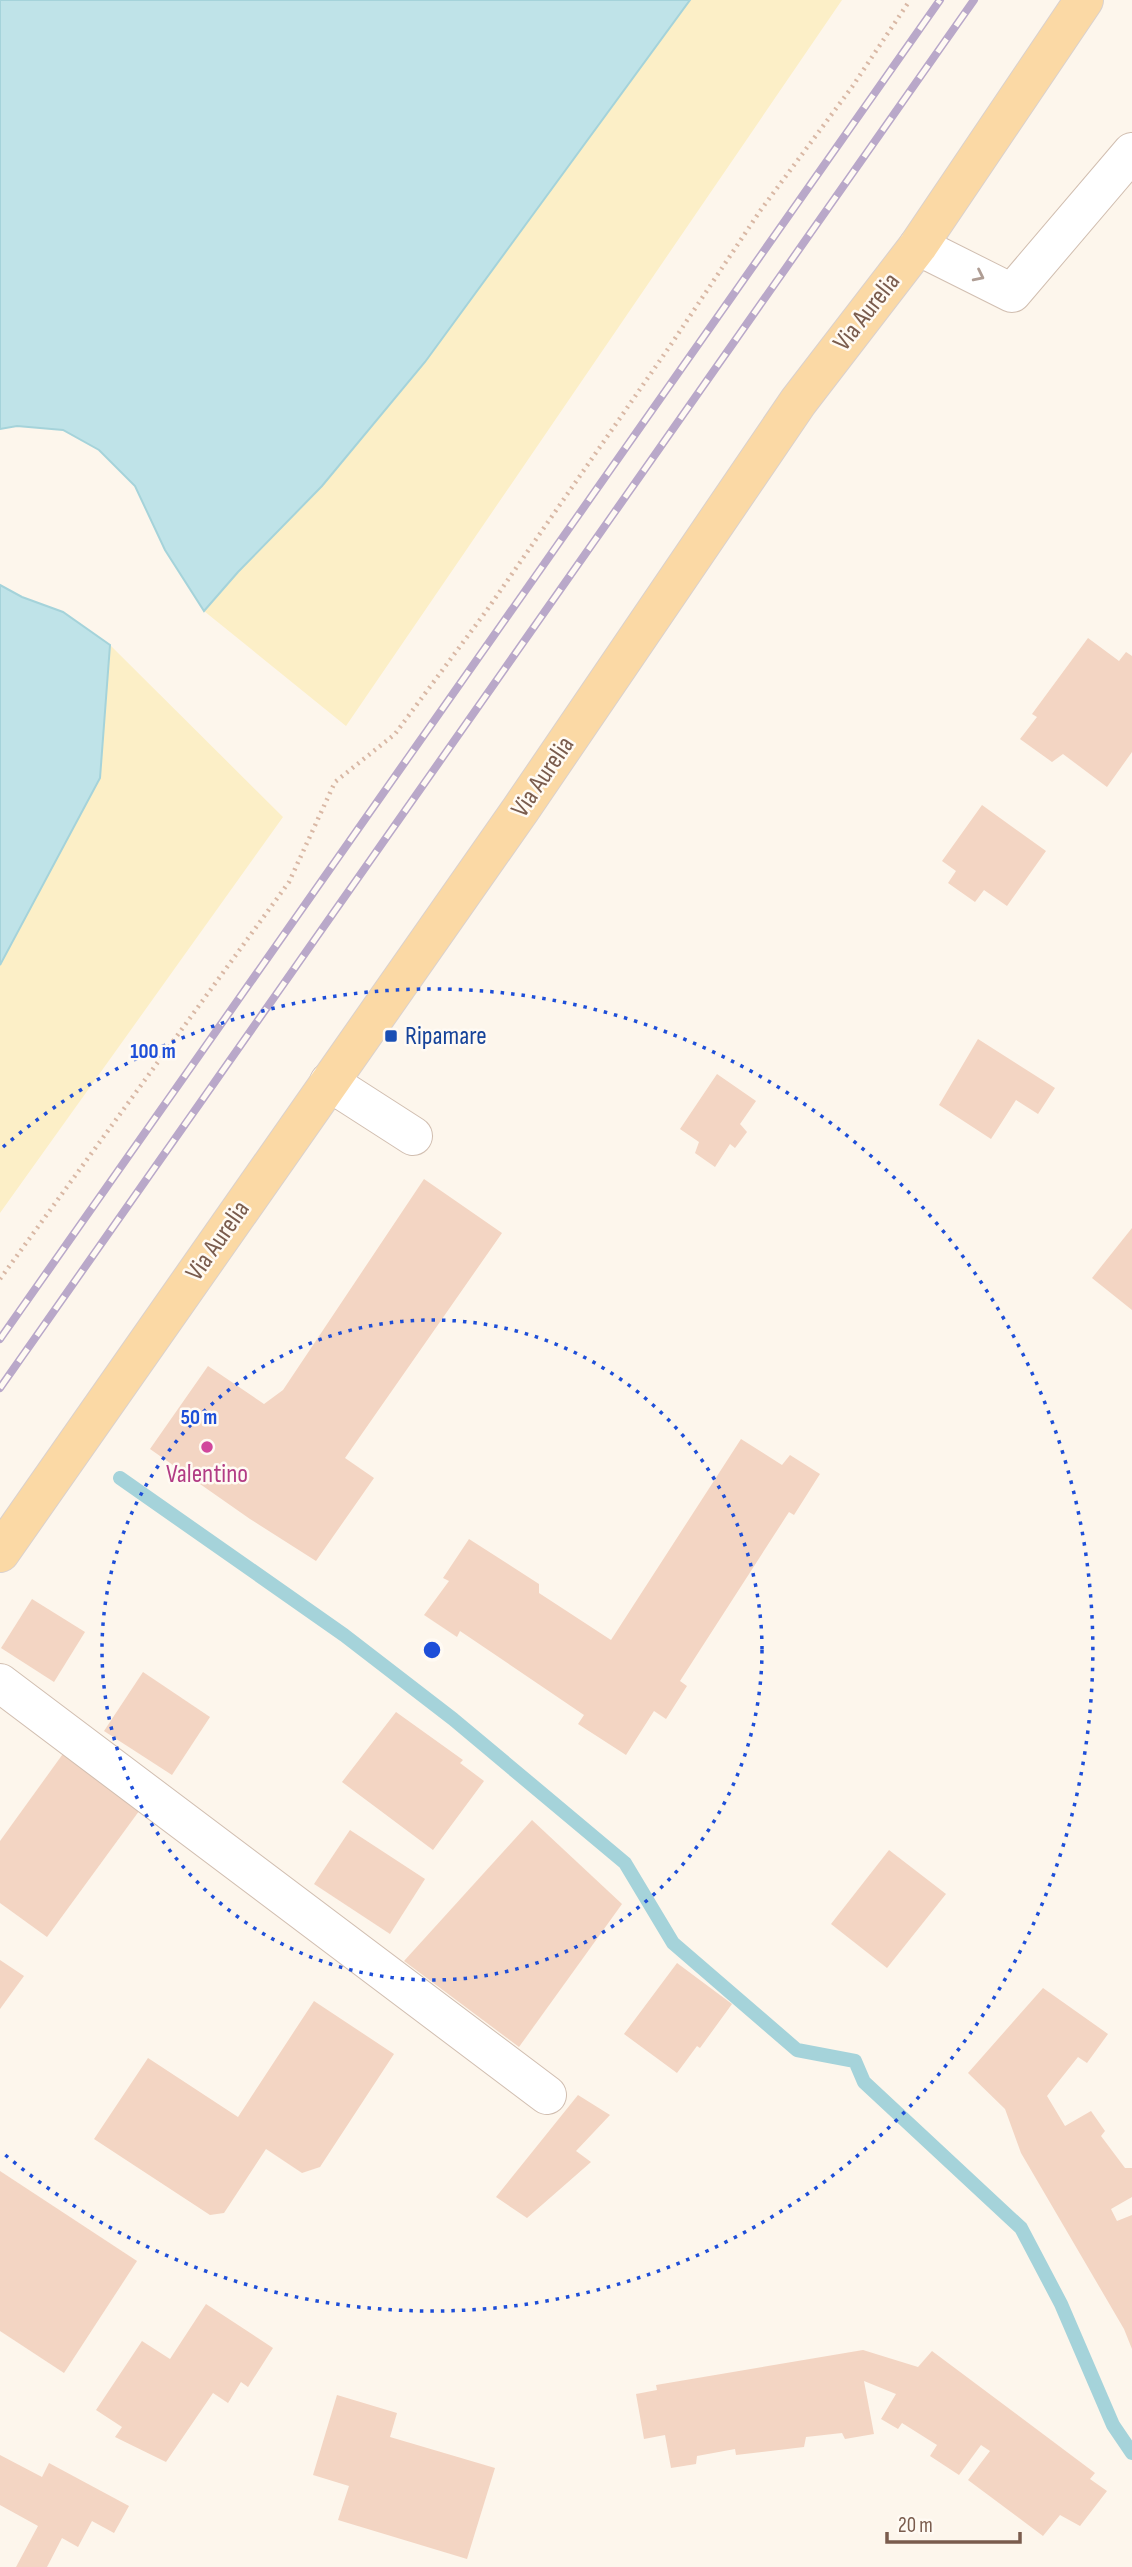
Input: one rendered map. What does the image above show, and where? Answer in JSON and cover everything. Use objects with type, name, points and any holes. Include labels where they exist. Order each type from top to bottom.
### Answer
[{"type":"main road","name":"Via Aurelia","points":[[0,1553],[528,798],[798,402],[918,246],[1084,0]]},
{"type":"street","points":[[918,246],[1012,293],[1132,152]]},
{"type":"street","points":[[329,1082],[413,1136]]},
{"type":"street","points":[[0,1684],[547,2095]]},
{"type":"path","points":[[0,1279],[289,882],[335,782],[395,734],[480,620],[760,212],[852,87],[911,0]]},
{"type":"sand","points":[[690,0],[842,0],[346,726],[204,611],[322,486],[425,362]]},
{"type":"sand","points":[[110,645],[283,817],[0,1213],[0,965],[100,778]]},
{"type":"water","points":[[0,0],[690,0],[425,362],[322,486],[204,611],[165,550],[135,486],[99,450],[63,430],[17,426],[0,429]]},
{"type":"water","points":[[0,585],[22,597],[63,612],[110,645],[100,778],[0,965]]},
{"type":"building","points":[[1088,638],[1119,661],[1126,652],[1132,656],[1132,752],[1107,787],[1063,754],[1052,762],[1020,739],[1037,717],[1032,714]]},
{"type":"building","points":[[982,805],[1046,851],[1007,906],[984,890],[975,902],[948,883],[956,871],[942,861]]},
{"type":"building","points":[[978,1039],[1055,1088],[1038,1114],[1016,1100],[991,1139],[939,1105]]},
{"type":"building","points":[[717,1074],[756,1101],[740,1124],[747,1132],[735,1148],[730,1144],[715,1167],[695,1153],[699,1142],[680,1129]]},
{"type":"building","points":[[424,1179],[502,1233],[345,1458],[374,1478],[316,1561],[150,1449],[208,1366],[264,1404],[283,1390]]},
{"type":"building","points":[[1132,1228],[1132,1310],[1092,1278]]},
{"type":"building","points":[[741,1439],[782,1465],[790,1455],[820,1474],[794,1515],[789,1512],[680,1681],[687,1686],[666,1719],[654,1711],[626,1755],[578,1724],[584,1715],[460,1631],[457,1637],[424,1615],[449,1581],[443,1578],[469,1539],[539,1584],[539,1593],[611,1640]]},
{"type":"building","points":[[32,1599],[85,1632],[54,1682],[1,1648]]},
{"type":"building","points":[[143,1672],[210,1717],[172,1775],[104,1731]]},
{"type":"building","points":[[396,1712],[463,1760],[460,1763],[484,1781],[433,1850],[342,1782]]},
{"type":"building","points":[[65,1751],[142,1807],[47,1937],[0,1903],[0,1841]]},
{"type":"building","points":[[532,1820],[622,1904],[519,2047],[404,1961]]},
{"type":"building","points":[[350,1830],[425,1879],[390,1934],[314,1884]]},
{"type":"building","points":[[889,1850],[946,1894],[887,1968],[831,1924]]},
{"type":"building","points":[[0,1960],[24,1976],[0,2009]]},
{"type":"building","points":[[677,1963],[732,2004],[700,2048],[697,2046],[677,2073],[624,2034]]},
{"type":"building","points":[[1043,1988],[1108,2034],[1087,2063],[1078,2057],[1047,2096],[1065,2126],[1091,2111],[1105,2131],[1101,2136],[1125,2168],[1132,2168],[1132,2197],[1111,2209],[1117,2221],[1132,2215],[1132,2349],[1124,2329],[1021,2153],[1005,2109],[968,2073]]},
{"type":"building","points":[[314,2001],[394,2054],[320,2167],[302,2173],[266,2149],[224,2213],[210,2215],[94,2139],[148,2058],[238,2117]]},
{"type":"building","points":[[578,2095],[610,2115],[576,2151],[591,2162],[527,2218],[496,2197]]},
{"type":"building","points":[[0,2171],[137,2261],[64,2373],[0,2331]]},
{"type":"building","points":[[206,2304],[273,2348],[248,2387],[241,2382],[228,2403],[213,2393],[166,2462],[115,2437],[122,2427],[96,2410],[142,2341],[170,2359]]},
{"type":"building","points":[[863,2350],[918,2367],[932,2351],[1095,2473],[1090,2479],[1107,2491],[1080,2526],[1060,2515],[1043,2536],[968,2480],[990,2451],[981,2445],[959,2475],[930,2456],[937,2445],[902,2423],[898,2429],[881,2419],[896,2394],[864,2381],[874,2434],[845,2439],[842,2433],[806,2437],[804,2447],[736,2455],[735,2449],[697,2456],[696,2464],[671,2468],[665,2435],[644,2439],[636,2394],[657,2390],[656,2385]]},
{"type":"building","points":[[337,2395],[397,2413],[390,2437],[495,2468],[467,2559],[338,2520],[349,2486],[313,2475]]},
{"type":"building","points":[[0,2455],[42,2477],[49,2463],[129,2506],[114,2533],[92,2521],[78,2547],[62,2538],[47,2567],[16,2567],[38,2526],[0,2505]]},
{"type":"waterway","points":[[120,1478],[344,1635],[453,1719],[625,1863],[673,1943],[797,2050],[855,2061],[864,2082],[1021,2228],[1061,2304],[1113,2425],[1132,2453]]},
{"type":"railway","points":[[0,1339],[940,0]]},
{"type":"railway","points":[[0,1388],[974,0]]},
{"type":"place","name":"Ripamare","points":[[391,1036]]},
{"type":"place","name":"Valentino","points":[[207,1447]]}]
